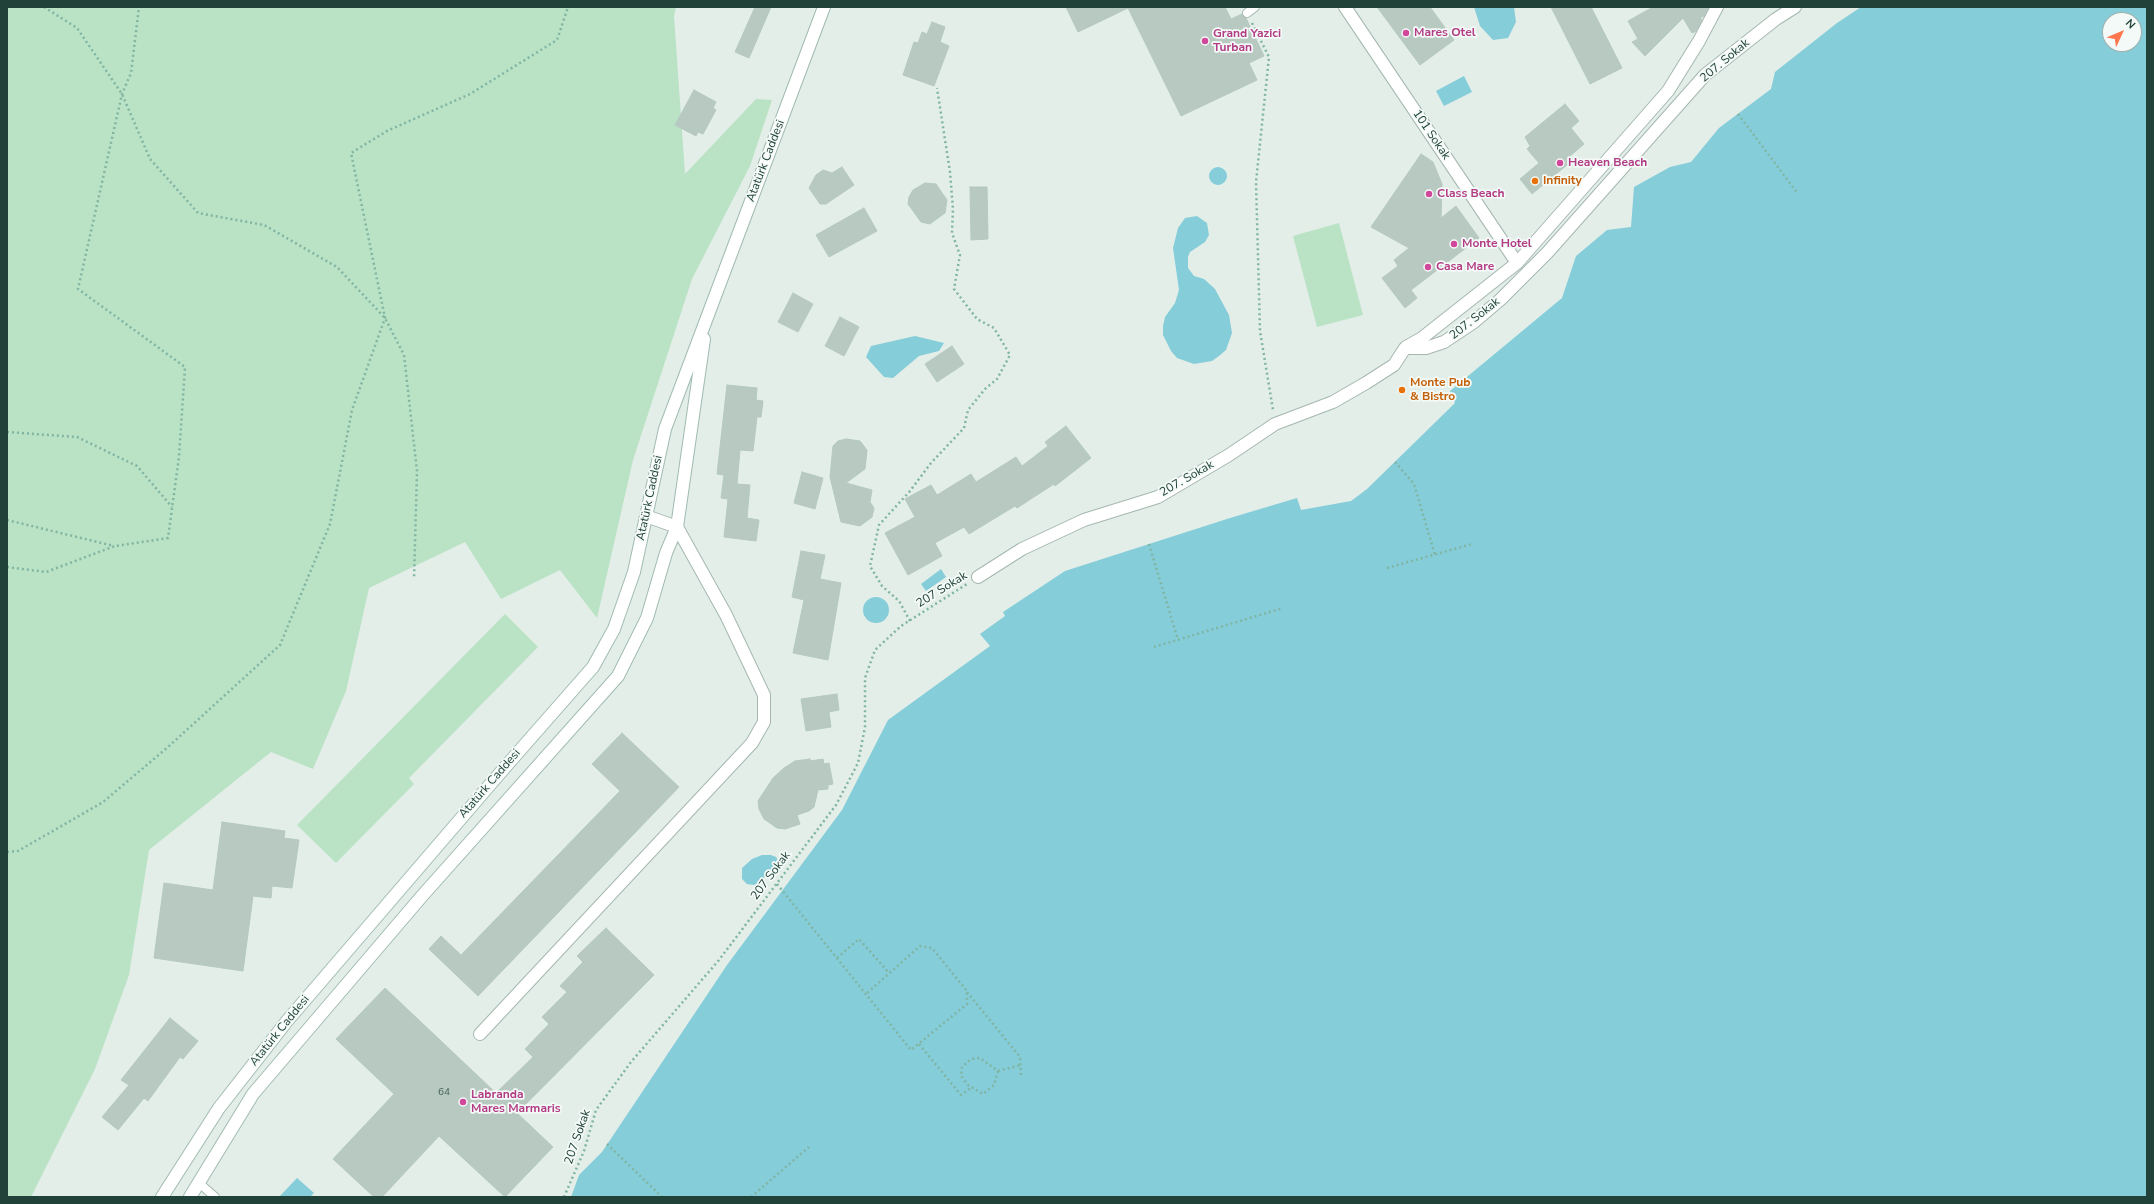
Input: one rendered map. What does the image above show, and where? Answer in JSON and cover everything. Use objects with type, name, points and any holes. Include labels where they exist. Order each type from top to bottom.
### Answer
[{"type":"street","name":"Atatürk Caddesi","points":[[162,1197],[219,1108],[287,1021],[500,773],[594,667],[614,629],[634,572],[665,428],[824,7]]},
{"type":"street","name":"101 Sokak","points":[[1345,7],[1517,262]]},
{"type":"street","points":[[1405,348],[1422,338],[1517,262],[1668,91],[1699,42],[1717,7]]},
{"type":"street","name":"207. Sokak","points":[[978,577],[1022,549],[1084,520],[1158,497],[1229,456],[1275,424],[1333,402],[1366,383],[1394,365],[1405,348],[1426,348],[1444,342],[1474,322],[1501,299],[1547,253],[1705,75],[1776,19],[1795,7]]},
{"type":"street","name":"Atatürk Caddesi","points":[[190,1197],[253,1094],[422,896],[618,676],[647,618],[666,553],[677,527],[708,316]]},
{"type":"street","points":[[480,1034],[752,743],[764,722],[764,695],[726,615],[677,527],[646,516]]},
{"type":"lane","points":[[1247,13],[1255,7]]},
{"type":"lane","points":[[199,1183],[215,1197]]},
{"type":"path","points":[[44,7],[77,28],[122,94],[150,158],[198,213],[264,225],[336,267],[385,318]]},
{"type":"path","points":[[7,568],[46,572],[115,546],[168,538],[179,457],[185,367],[78,289],[122,94],[131,73],[139,7]]},
{"type":"path","points":[[414,579],[417,472],[404,355],[385,318],[351,154],[387,131],[470,94],[556,40],[568,7]]},
{"type":"path","points":[[1247,13],[1269,57],[1256,182],[1260,331],[1275,424]]},
{"type":"path","points":[[910,621],[899,601],[882,586],[870,566],[879,525],[910,491],[931,462],[964,428],[968,410],[985,389],[997,379],[1010,355],[994,328],[977,319],[954,289],[960,255],[952,233],[953,209],[950,172],[937,88]]},
{"type":"path","points":[[1738,114],[1798,194]]},
{"type":"path","points":[[7,852],[18,851],[103,802],[168,747],[280,645],[330,524],[352,410],[385,318]]},
{"type":"path","points":[[7,432],[77,437],[137,466],[172,507]]},
{"type":"path","points":[[1395,462],[1414,484],[1434,555]]},
{"type":"path","points":[[7,520],[115,546]]},
{"type":"path","points":[[1149,544],[1178,640]]},
{"type":"path","points":[[1386,568],[1472,544]]},
{"type":"path","name":"207 Sokak","points":[[564,1197],[584,1151],[596,1110],[631,1062],[719,960],[836,805],[858,763],[865,727],[865,678],[875,650],[901,626],[978,577]]},
{"type":"path","points":[[1154,647],[1283,608]]},
{"type":"path","points":[[777,884],[911,1050],[967,1004],[967,991]]},
{"type":"path","points":[[837,958],[859,939],[889,974]]},
{"type":"path","points":[[866,994],[920,946],[932,948],[1020,1057],[1021,1075]]},
{"type":"path","points":[[919,1044],[961,1095],[971,1088]]},
{"type":"path","points":[[980,1058],[998,1071],[994,1085],[982,1094],[971,1088],[961,1076],[962,1067],[971,1059],[980,1058]]},
{"type":"path","points":[[998,1071],[1021,1065]]},
{"type":"path","points":[[607,1144],[662,1197]]},
{"type":"path","points":[[751,1197],[809,1148]]},
{"type":"green space","points":[[7,7],[676,7],[674,16],[685,174],[756,99],[772,100],[750,166],[692,279],[633,460],[597,618],[560,570],[501,599],[465,542],[369,588],[346,691],[313,769],[271,752],[149,850],[129,975],[95,1069],[31,1197],[7,1197]]},
{"type":"green space","points":[[1339,223],[1363,315],[1317,327],[1293,236]]},
{"type":"green space","points":[[505,614],[538,647],[409,778],[414,784],[336,863],[297,825]]},
{"type":"water","points":[[1474,7],[1514,7],[1516,22],[1508,38],[1493,40],[1480,26]]},
{"type":"water","points":[[1861,7],[2147,7],[2147,1197],[571,1197],[579,1175],[602,1152],[727,965],[842,810],[888,720],[990,646],[980,634],[1005,616],[1003,612],[1065,571],[1230,518],[1297,498],[1301,510],[1351,501],[1367,489],[1455,403],[1450,391],[1562,298],[1576,256],[1607,230],[1631,227],[1634,187],[1670,167],[1691,162],[1719,128],[1771,89],[1775,72],[1837,23]]},
{"type":"water","points":[[1464,76],[1472,92],[1444,106],[1436,91]]},
{"type":"water","points":[[1214,167],[1222,167],[1227,172],[1225,183],[1222,185],[1214,185],[1209,180],[1209,172]]},
{"type":"water","points":[[1197,216],[1207,223],[1209,235],[1205,242],[1190,252],[1188,257],[1188,268],[1194,276],[1204,279],[1215,289],[1229,315],[1232,333],[1226,350],[1219,356],[1212,361],[1194,364],[1177,358],[1171,351],[1163,335],[1163,326],[1165,317],[1175,303],[1179,290],[1173,248],[1178,228],[1185,218]]},
{"type":"water","points":[[915,336],[944,343],[939,351],[919,356],[893,378],[884,377],[866,357],[871,346]]},
{"type":"water","points":[[941,569],[946,577],[926,591],[921,584]]},
{"type":"water","points":[[876,597],[885,601],[889,610],[885,619],[876,623],[867,619],[863,610],[867,601]]},
{"type":"water","points":[[762,855],[771,855],[776,857],[782,867],[780,872],[769,871],[761,882],[754,885],[747,884],[742,879],[742,868],[752,859]]},
{"type":"water","points":[[297,1178],[314,1193],[310,1197],[279,1197]]},
{"type":"building","points":[[755,7],[771,7],[749,58],[735,52]]},
{"type":"building","points":[[1066,7],[1225,7],[1231,19],[1242,14],[1246,18],[1264,56],[1249,63],[1257,80],[1181,116],[1128,8],[1078,32]]},
{"type":"building","points":[[1377,7],[1430,7],[1454,40],[1420,65]]},
{"type":"building","points":[[1551,7],[1591,7],[1622,68],[1590,84]]},
{"type":"building","points":[[1653,7],[1709,7],[1704,16],[1700,18],[1702,20],[1696,31],[1692,33],[1683,18],[1645,56],[1632,42],[1638,39],[1628,21]]},
{"type":"building","points":[[932,22],[945,27],[940,42],[949,46],[934,86],[903,75],[914,42],[918,43],[922,32],[927,34]]},
{"type":"building","points":[[694,90],[716,102],[713,108],[716,110],[703,134],[698,132],[696,136],[675,125]]},
{"type":"building","points":[[1565,104],[1579,121],[1571,128],[1584,144],[1570,156],[1573,160],[1532,194],[1520,179],[1539,163],[1527,149],[1530,146],[1525,137]]},
{"type":"building","points":[[1421,154],[1433,162],[1442,184],[1441,218],[1456,206],[1479,238],[1411,290],[1417,298],[1405,308],[1382,278],[1398,266],[1394,260],[1409,248],[1371,227]]},
{"type":"building","points":[[842,167],[854,185],[826,204],[820,204],[809,188],[816,175],[823,170],[832,173]]},
{"type":"building","points":[[925,183],[936,184],[947,200],[945,213],[930,224],[921,222],[908,204],[909,197],[913,190]]},
{"type":"building","points":[[970,187],[987,187],[988,239],[971,240]]},
{"type":"building","points":[[864,208],[877,231],[829,257],[816,235]]},
{"type":"building","points":[[793,293],[813,304],[798,332],[778,322]]},
{"type":"building","points":[[840,317],[859,327],[844,356],[825,346]]},
{"type":"building","points":[[952,346],[964,364],[937,382],[925,364]]},
{"type":"building","points":[[727,385],[757,388],[756,400],[763,401],[761,417],[757,417],[753,451],[740,450],[737,484],[750,485],[747,518],[759,520],[756,541],[724,537],[728,499],[721,498],[724,475],[717,474]]},
{"type":"building","points":[[1066,426],[1091,458],[1055,486],[1054,484],[1017,508],[1015,506],[969,534],[964,527],[935,543],[942,556],[908,575],[885,533],[915,517],[905,499],[931,485],[937,495],[971,474],[976,482],[1016,457],[1022,466],[1048,446],[1045,442]]},
{"type":"building","points":[[846,439],[860,441],[867,450],[865,469],[846,483],[872,490],[870,502],[874,508],[872,517],[860,526],[841,522],[830,477],[833,446],[838,441]]},
{"type":"building","points":[[802,472],[823,478],[815,509],[794,503]]},
{"type":"building","points":[[801,551],[825,555],[820,579],[841,583],[828,660],[793,653],[804,600],[792,597]]},
{"type":"building","points":[[837,694],[839,710],[829,712],[831,727],[806,731],[801,699]]},
{"type":"building","points":[[622,733],[679,787],[478,996],[429,949],[441,936],[461,955],[620,791],[592,764]]},
{"type":"building","points":[[810,759],[810,761],[823,759],[824,764],[829,763],[833,784],[828,785],[828,789],[818,790],[814,807],[809,811],[797,815],[800,824],[785,829],[777,828],[764,819],[759,809],[758,801],[773,778],[784,768],[795,761]]},
{"type":"building","points":[[222,822],[285,831],[284,838],[299,840],[292,888],[272,886],[271,898],[253,896],[243,971],[154,958],[164,883],[213,890]]},
{"type":"building","points":[[606,928],[654,975],[517,1113],[553,1147],[505,1197],[439,1136],[382,1197],[374,1197],[333,1159],[394,1094],[336,1039],[385,988],[496,1093],[533,1057],[525,1049],[549,1024],[542,1017],[567,992],[560,986],[583,962],[577,956]]},
{"type":"building","points":[[170,1018],[198,1041],[183,1059],[180,1057],[148,1101],[144,1098],[118,1130],[102,1117],[129,1085],[121,1080]]},
{"type":"place","name":"Mares Otel","points":[[1406,33]]},
{"type":"place","name":"Grand Yazici Turban","points":[[1205,41]]},
{"type":"place","name":"Heaven Beach","points":[[1560,163]]},
{"type":"place","name":"Infinity","points":[[1535,181]]},
{"type":"place","name":"Class Beach","points":[[1429,194]]},
{"type":"place","name":"Monte Hotel","points":[[1454,244]]},
{"type":"place","name":"Casa Mare","points":[[1428,267]]},
{"type":"place","name":"Monte Pub & Bistro","points":[[1402,390]]},
{"type":"place","name":"Labranda Mares Marmaris","points":[[463,1102]]}]
